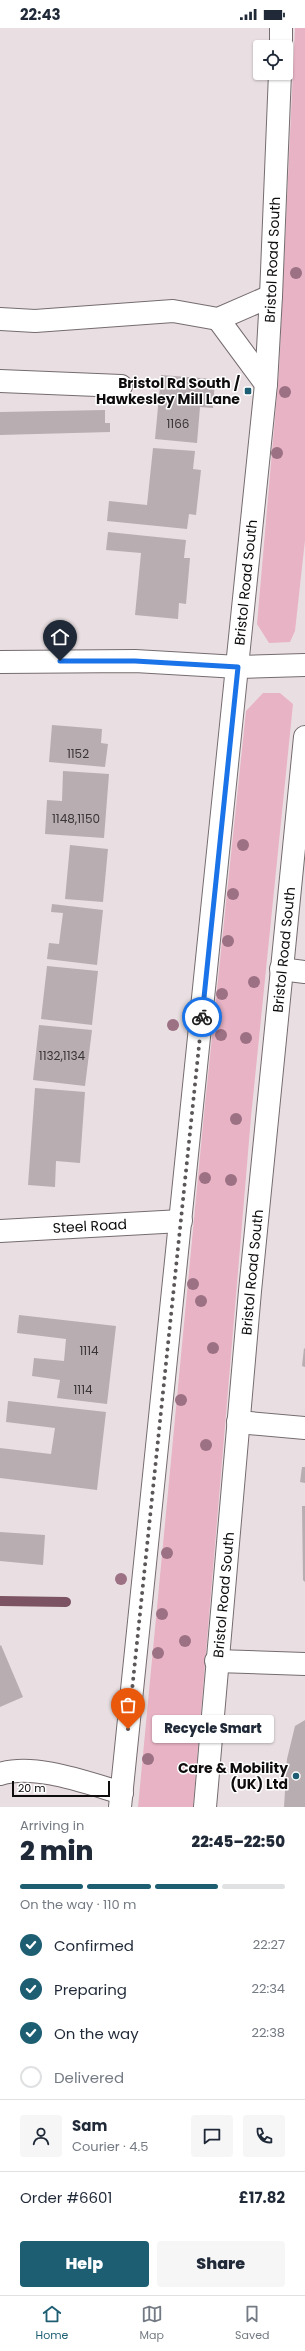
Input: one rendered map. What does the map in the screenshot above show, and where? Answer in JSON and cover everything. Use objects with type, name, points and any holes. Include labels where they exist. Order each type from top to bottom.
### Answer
[{"type":"main road","points":[[280,40],[281,28]]},
{"type":"main road","name":"Bristol Road South","points":[[121,1800],[266,384],[280,80]]},
{"type":"main road","points":[[0,319],[35,321],[173,311],[218,319],[271,296]]},
{"type":"main road","points":[[218,319],[266,384]]},
{"type":"main road","points":[[0,380],[122,386]]},
{"type":"main road","points":[[0,662],[135,661],[238,667],[305,665]]},
{"type":"main road","name":"Bristol Road South","points":[[205,1807],[216,1661],[238,1422],[281,969],[305,737]]},
{"type":"main road","points":[[281,969],[305,972]]},
{"type":"main road","name":"Steel Road","points":[[0,1231],[181,1221]]},
{"type":"main road","points":[[238,1422],[305,1428]]},
{"type":"main road","points":[[216,1661],[305,1664]]},
{"type":"main road","points":[[0,1774],[12,1771],[39,1772],[121,1800]]},
{"type":"shaded area","points":[[295,28],[305,28],[305,540],[295,631],[290,642],[269,643],[257,624],[279,372]]},
{"type":"shaded area","points":[[263,693],[280,693],[293,704],[251,1117],[193,1807],[138,1807],[204,1114],[246,711]]},
{"type":"building","points":[[161,375],[215,379],[213,408],[200,407],[197,443],[155,439]]},
{"type":"building","points":[[105,410],[105,423],[110,423],[110,432],[0,435],[0,412]]},
{"type":"building","points":[[153,448],[195,451],[193,469],[201,470],[196,515],[189,514],[187,529],[107,521],[109,501],[147,505]]},
{"type":"building","points":[[108,532],[186,540],[184,558],[190,558],[186,604],[179,603],[178,619],[135,615],[141,553],[106,550]]},
{"type":"building","points":[[52,725],[102,729],[101,743],[108,744],[105,767],[49,762]]},
{"type":"building","points":[[63,771],[109,774],[104,838],[45,834],[47,800],[62,801]]},
{"type":"building","points":[[70,845],[108,849],[103,902],[65,899]]},
{"type":"building","points":[[52,904],[103,910],[97,965],[47,959],[49,943],[59,944],[63,913],[51,912]]},
{"type":"building","points":[[47,966],[98,971],[92,1025],[41,1019]]},
{"type":"building","points":[[39,1025],[92,1030],[85,1086],[33,1080]]},
{"type":"building","points":[[35,1088],[85,1092],[80,1163],[56,1161],[55,1187],[28,1185]]},
{"type":"building","points":[[19,1315],[116,1326],[107,1404],[57,1398],[60,1380],[32,1376],[34,1358],[64,1361],[66,1339],[17,1333]]},
{"type":"building","points":[[304,1348],[305,1349],[305,1367],[302,1366]]},
{"type":"building","points":[[8,1401],[106,1412],[97,1490],[0,1478],[0,1448],[51,1454],[55,1428],[6,1422]]},
{"type":"building","points":[[302,1467],[305,1467],[305,1483],[300,1482]]},
{"type":"building","points":[[302,1506],[305,1506],[305,1582],[303,1580]]},
{"type":"building","points":[[0,1532],[45,1535],[43,1565],[0,1561]]},
{"type":"building","points":[[1,1645],[23,1697],[0,1707],[0,1646]]},
{"type":"building","points":[[305,1720],[305,1807],[284,1807],[287,1759],[295,1726]]},
{"type":"waterway","points":[[0,1601],[66,1602]]},
{"type":"way so far","points":[[128,1729],[202,1017]]},
{"type":"place","name":"Bristol Rd South / Hawkesley Mill Lane","points":[[248,391]]},
{"type":"place","name":"Recycle Smart","points":[[128,1729]]},
{"type":"place","name":"Care & Mobility (UK) Ltd","points":[[296,1776]]},
{"type":"route","points":[[60,661],[135,661],[238,667],[202,1017]]}]
